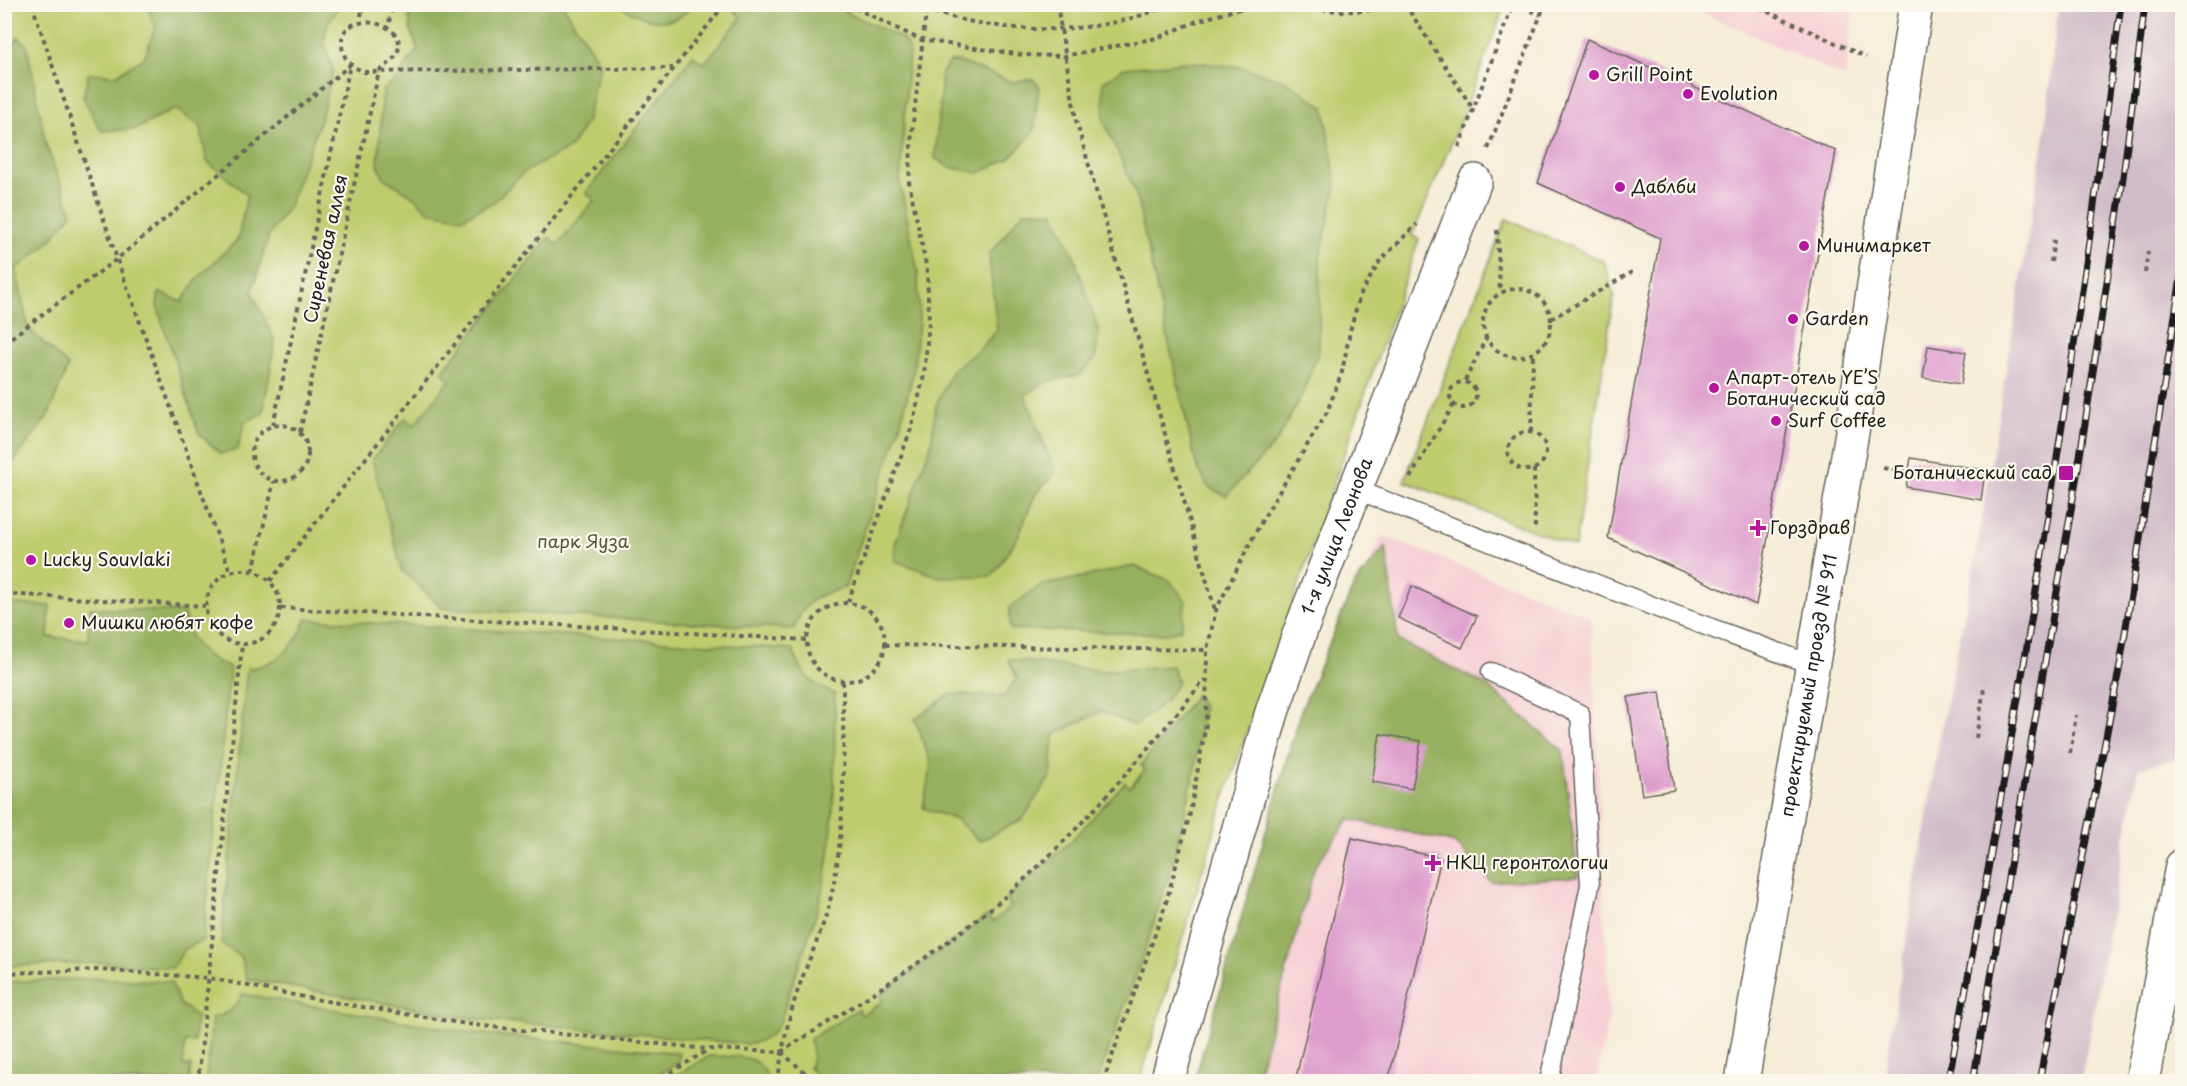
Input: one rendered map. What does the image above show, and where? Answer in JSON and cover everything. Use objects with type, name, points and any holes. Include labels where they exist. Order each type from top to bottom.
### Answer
[{"type":"street","name":"проектируемый проезд № 911","points":[[1742,1082],[1852,432],[1916,4]]},
{"type":"street","name":"1-я улица Леонова","points":[[1167,1082],[1272,712],[1355,489],[1476,182]]},
{"type":"street","points":[[2142,1082],[2182,866]]},
{"type":"lane","points":[[1355,489],[1667,611],[1813,665]]},
{"type":"lane","points":[[1491,672],[1580,714],[1590,885],[1549,1082]]},
{"type":"path","points":[[32,4],[117,259],[230,571]]},
{"type":"path","points":[[361,16],[363,4]]},
{"type":"path","points":[[389,22],[393,4]]},
{"type":"path","points":[[270,581],[505,280],[725,4]]},
{"type":"path","points":[[847,4],[921,40],[1023,55],[1064,56],[1157,39],[1197,21],[1256,5],[1278,4]]},
{"type":"path","points":[[908,4],[926,11],[984,25],[1060,29],[1149,14],[1171,4]]},
{"type":"path","points":[[848,603],[912,426],[924,375],[929,322],[927,270],[909,182],[921,40],[927,4]]},
{"type":"path","points":[[1057,4],[1076,120],[1215,610]]},
{"type":"path","points":[[1286,4],[1348,12],[1372,12],[1399,4]]},
{"type":"path","points":[[1405,4],[1473,109]]},
{"type":"path","points":[[1457,154],[1514,4],[1541,15]]},
{"type":"path","points":[[1476,182],[1545,4]]},
{"type":"path","points":[[1752,4],[1866,57]]},
{"type":"path","points":[[368,16],[361,16],[348,24],[341,37],[342,52],[350,65],[364,72],[674,68]]},
{"type":"path","points":[[379,71],[391,63],[398,50],[397,35],[389,22],[382,19]]},
{"type":"path","points":[[4,343],[117,259],[350,65]]},
{"type":"path","name":"Сиреневая аллея","points":[[273,425],[350,65]]},
{"type":"path","name":"Сиреневая аллея","points":[[300,432],[379,71]]},
{"type":"path","points":[[1103,1082],[1163,913],[1190,813],[1206,724],[1207,650],[1215,610],[1260,524],[1327,412],[1342,372],[1360,295],[1380,261],[1423,218]]},
{"type":"path","points":[[1497,227],[1500,292]]},
{"type":"path","points":[[2051,262],[2054,239]]},
{"type":"path","points":[[2145,273],[2148,251]]},
{"type":"path","points":[[1551,319],[1632,272]]},
{"type":"path","points":[[1513,289],[1527,290],[1538,296],[1547,307],[1551,319],[1549,333],[1543,344],[1533,353],[1520,357],[1507,355],[1495,349],[1486,338],[1482,326],[1484,313],[1490,301],[1500,292],[1513,289]]},
{"type":"path","points":[[1465,381],[1486,338]]},
{"type":"path","points":[[1531,432],[1533,353]]},
{"type":"path","points":[[1465,381],[1473,385],[1476,392],[1475,400],[1470,406],[1461,408],[1454,404],[1450,397],[1451,388],[1465,381]]},
{"type":"path","points":[[1406,485],[1454,404]]},
{"type":"path","points":[[273,425],[288,425],[300,432],[308,445],[308,460],[301,473],[288,481],[274,481],[260,473],[253,461],[252,446],[260,433],[273,425]]},
{"type":"path","points":[[1531,432],[1540,436],[1545,445],[1546,455],[1542,464],[1534,470],[1524,470],[1515,466],[1509,458],[1512,438],[1521,433],[1531,432]]},
{"type":"path","points":[[1876,466],[1930,476]]},
{"type":"path","points":[[1534,470],[1535,537]]},
{"type":"path","points":[[253,571],[274,481]]},
{"type":"path","points":[[230,571],[253,571],[270,581],[278,593],[281,608],[277,622],[269,634],[257,642],[242,645],[228,641],[215,633],[208,620],[205,606],[212,585],[230,571]]},
{"type":"path","points":[[4,594],[205,606]]},
{"type":"path","points":[[848,603],[867,609],[881,624],[885,645],[878,664],[863,677],[843,682],[824,675],[810,660],[806,640],[813,621],[820,614],[828,607],[848,603]]},
{"type":"path","points":[[281,608],[806,640]]},
{"type":"path","points":[[198,1082],[242,645]]},
{"type":"path","points":[[885,645],[1207,650]]},
{"type":"path","points":[[4,973],[98,970],[209,978],[314,999],[473,1025],[708,1049],[782,1052],[915,965],[995,904],[1070,836],[1137,763],[1205,679]]},
{"type":"path","points":[[778,1082],[782,1052],[795,997],[829,903],[838,855],[843,805],[843,682]]},
{"type":"path","points":[[1976,738],[1984,689]]},
{"type":"path","points":[[2070,753],[2076,715]]},
{"type":"path","points":[[655,1082],[708,1049]]},
{"type":"path","points":[[782,1052],[816,1082]]},
{"type":"shaded area","points":[[1685,5],[1854,5],[1845,77]]},
{"type":"shaded area","points":[[2058,5],[2182,5],[2182,757],[2138,768],[2081,1081],[1883,1081],[1940,736],[1974,566],[2045,134]]},
{"type":"shaded area","name":"НКЦ геронтологии","points":[[1382,535],[1591,617],[1609,1016],[1596,1081],[1202,1082],[1306,711]]},
{"type":"green space","name":"парк Яуза","points":[[5,5],[1505,5],[1462,118],[1412,236],[1419,239],[1224,799],[1140,1081],[5,1082]]},
{"type":"green space","points":[[146,5],[346,5],[338,7],[327,25],[324,42],[333,71],[321,118],[289,206],[269,235],[252,292],[275,341],[263,413],[245,422],[237,450],[221,454],[199,434],[157,306],[159,292],[182,302],[197,279],[238,239],[247,195],[207,161],[200,125],[175,109],[136,129],[101,131],[83,97],[89,73],[116,75],[144,58],[156,26]]},
{"type":"green space","points":[[409,5],[563,5],[600,64],[586,123],[570,148],[524,172],[494,202],[463,218],[428,211],[412,195],[385,179],[378,165],[383,90],[395,81],[418,49],[410,28]]},
{"type":"green space","points":[[619,5],[694,5],[672,20],[656,21],[632,13]]},
{"type":"green space","points":[[735,5],[832,5],[903,39],[909,49],[900,183],[918,272],[919,322],[913,373],[901,423],[845,588],[812,600],[802,612],[794,629],[442,608],[402,570],[372,460],[405,418],[414,425],[450,380],[442,372],[549,237],[558,245],[594,200],[586,193],[693,55],[704,64],[741,18],[732,8]]},
{"type":"green space","points":[[19,37],[27,46],[46,145],[72,214],[47,244],[16,269],[28,328],[68,366],[48,416],[5,473],[4,75],[9,49]]},
{"type":"green space","points":[[950,62],[960,62],[1012,82],[1033,79],[1039,86],[1034,131],[1010,158],[979,173],[949,167],[935,158],[941,74]]},
{"type":"green space","points":[[1190,62],[1242,67],[1286,81],[1324,107],[1336,185],[1320,258],[1319,350],[1303,392],[1277,441],[1226,496],[1208,487],[1196,464],[1135,191],[1104,121],[1103,82],[1124,68]]},
{"type":"green space","points":[[1024,211],[1053,212],[1073,253],[1099,332],[1095,359],[1079,375],[1047,381],[1025,395],[1055,473],[1035,495],[1018,537],[992,576],[940,577],[895,561],[895,544],[931,445],[936,405],[953,369],[978,351],[997,330],[989,255]]},
{"type":"green space","points":[[1506,219],[1604,261],[1614,295],[1575,547],[1404,481]]},
{"type":"green space","points":[[1386,546],[1398,640],[1486,685],[1563,751],[1578,877],[1491,882],[1455,843],[1349,819],[1315,866],[1256,1081],[1194,1082],[1300,713],[1354,585]]},
{"type":"green space","points":[[1134,566],[1169,580],[1186,601],[1181,629],[1167,634],[1010,629],[1009,608],[1040,586]]},
{"type":"green space","points":[[9,604],[50,606],[48,637],[88,640],[90,608],[184,612],[189,631],[198,647],[212,659],[230,668],[203,940],[185,949],[172,968],[98,963],[5,966],[4,633],[8,633]]},
{"type":"green space","points":[[306,619],[793,649],[799,666],[808,678],[835,694],[833,815],[829,855],[821,896],[781,1019],[772,1033],[759,1042],[747,1044],[474,1019],[247,979],[240,956],[221,943],[247,669],[267,663],[284,653],[297,638]]},
{"type":"green space","points":[[1008,659],[1103,671],[1172,666],[1178,683],[1165,701],[1134,726],[1101,711],[1054,735],[1051,775],[1023,819],[980,841],[957,820],[923,808],[931,764],[915,719],[950,694],[1004,696],[1017,678]]},
{"type":"green space","points":[[1196,695],[1203,708],[1195,768],[1173,862],[1145,950],[1097,1081],[825,1082],[809,1068],[813,1058],[810,1039],[858,1009],[862,1015],[883,1001],[880,995],[987,916],[993,922],[1011,906],[1006,899],[1073,839],[1125,782],[1130,787],[1145,770],[1141,765]]},
{"type":"green space","points":[[98,978],[171,982],[180,1004],[196,1016],[194,1042],[185,1042],[183,1065],[191,1066],[189,1081],[5,1081],[5,982]]},
{"type":"green space","points":[[242,994],[473,1033],[679,1053],[679,1062],[645,1082],[206,1081],[212,1018],[230,1010]]},
{"type":"green space","points":[[709,1056],[746,1058],[760,1065],[768,1081],[666,1081]]},
{"type":"building","name":"Апарт-отель YE’S Ботанический сад","points":[[1587,39],[1836,151],[1756,605],[1608,538],[1660,238],[1538,183]]},
{"type":"building","points":[[1928,346],[1966,352],[1961,384],[1923,378]]},
{"type":"building","points":[[1911,458],[1985,470],[1981,500],[1906,487]]},
{"type":"building","points":[[1412,586],[1477,616],[1462,648],[1398,618]]},
{"type":"building","points":[[1660,692],[1674,790],[1642,795],[1628,697]]},
{"type":"building","points":[[1380,734],[1421,741],[1412,789],[1372,782]]},
{"type":"building","points":[[1352,838],[1441,858],[1388,1082],[1295,1082]]},
{"type":"railway","points":[[1948,1082],[1998,814],[2044,544],[2065,410],[2121,4]]},
{"type":"railway","points":[[1973,1082],[2077,475],[2122,185],[2145,4]]},
{"type":"railway","points":[[2039,1082],[2120,665],[2182,271]]},
{"type":"place","name":"Grill Point","points":[[1594,75]]},
{"type":"place","name":"Evolution","points":[[1688,94]]},
{"type":"place","name":"Даблби","points":[[1620,187]]},
{"type":"place","name":"Минимаркет","points":[[1804,246]]},
{"type":"place","name":"Garden","points":[[1793,319]]},
{"type":"place","name":"Апарт-отель YE’S Ботанический сад","points":[[1714,388]]},
{"type":"place","name":"Surf Coffee","points":[[1776,421]]},
{"type":"place","name":"Ботанический сад","points":[[2066,473]]},
{"type":"place","name":"Горздрав","points":[[1758,528]]},
{"type":"place","name":"Lucky Souvlaki","points":[[31,560]]},
{"type":"place","name":"Мишки любят кофе","points":[[69,623]]},
{"type":"place","name":"НКЦ геронтологии","points":[[1433,863]]}]
